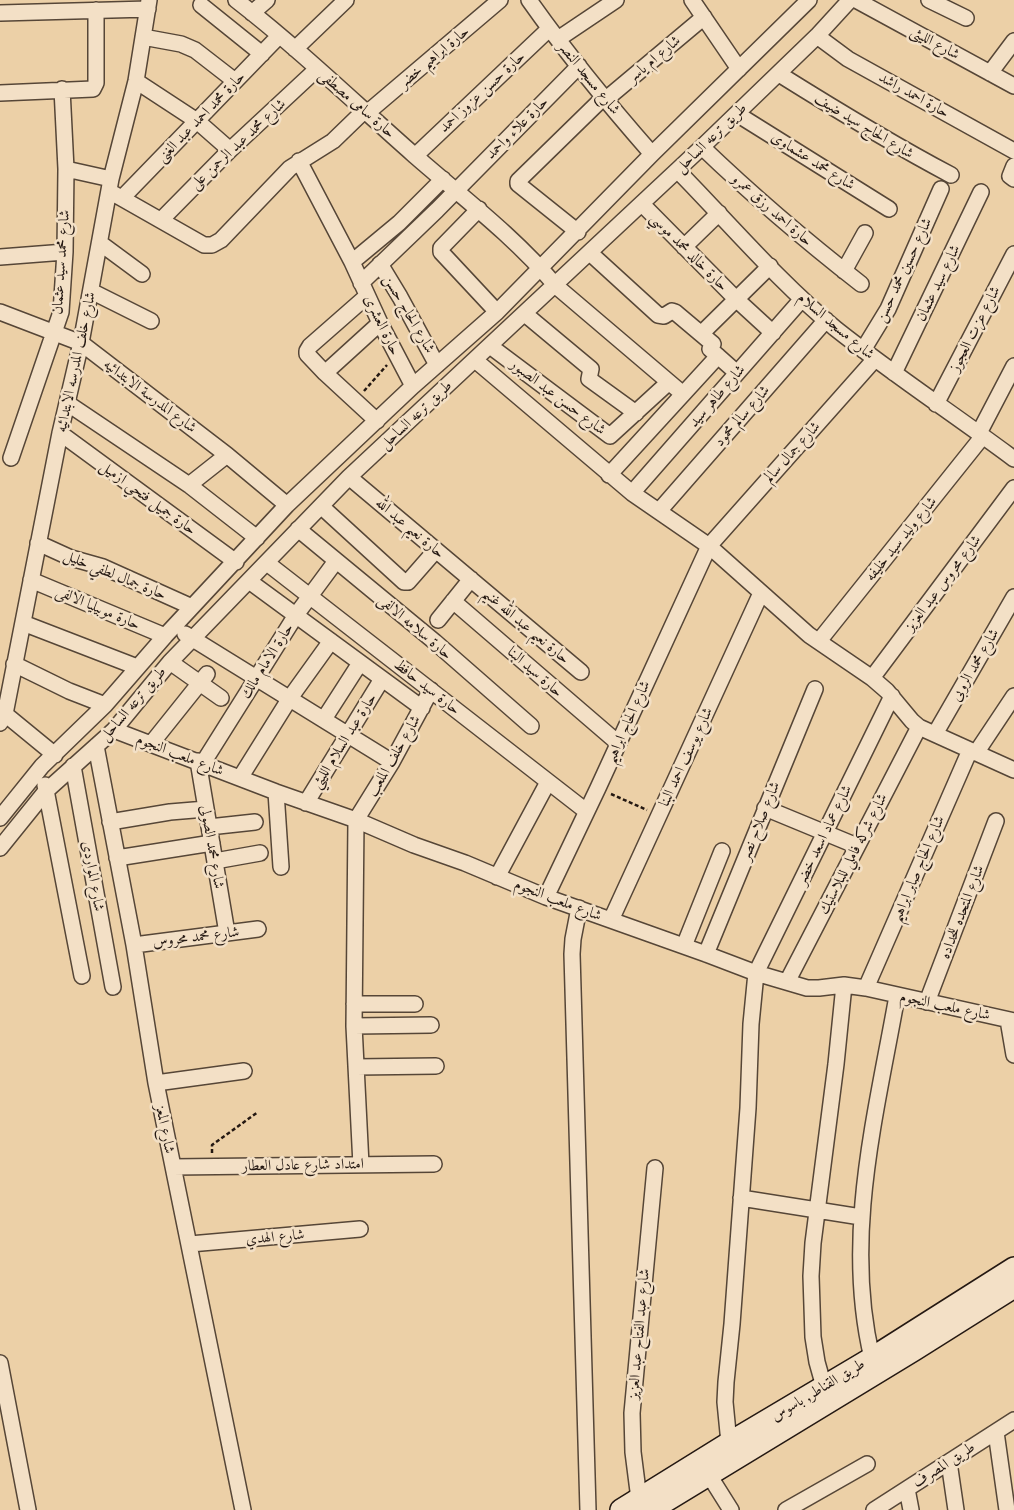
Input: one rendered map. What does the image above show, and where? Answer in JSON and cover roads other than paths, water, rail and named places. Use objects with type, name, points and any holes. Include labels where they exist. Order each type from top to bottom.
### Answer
[{"type":"main road","name":"طريق القناطر, باسوس","points":[[637,1506],[729,1443],[872,1358],[1014,1268]]},
{"type":"main road","name":"طريق القناطر, باسوس","points":[[637,1506],[710,1475],[1014,1287]]},
{"type":"street","name":"حارة سامى مصطفى","points":[[236,0],[415,156],[479,209],[540,267],[556,286],[669,382],[713,401]]},
{"type":"street","points":[[252,13],[267,0]]},
{"type":"street","points":[[294,50],[346,0]]},
{"type":"street","name":"حارة ابراهيم خضر","points":[[161,220],[201,243],[212,245],[221,240],[290,168],[333,141],[500,0]]},
{"type":"street","name":"شارع مسجد النصر","points":[[529,0],[604,99],[652,154]]},
{"type":"street","name":"حارة حسن عزوز احمد","points":[[415,156],[554,34],[616,0]]},
{"type":"street","points":[[692,0],[739,69]]},
{"type":"street","name":"طريق ترعه الساحل","points":[[0,818],[42,766],[105,705],[137,667],[287,505],[413,386],[497,312],[540,267],[578,232],[652,154],[809,0]]},
{"type":"street","name":"طريق ترعه الساحل","points":[[0,848],[46,791],[114,730],[170,662],[350,477],[678,171],[779,74],[850,0]]},
{"type":"street","name":"شارع الليثى","points":[[856,0],[1014,86]]},
{"type":"street","points":[[930,0],[966,18]]},
{"type":"street","points":[[0,13],[96,10],[148,5]]},
{"type":"street","name":"شارع خلف المدرسه الابتدائيه","points":[[2,719],[60,434],[81,343],[100,243],[114,189],[136,81],[148,5]]},
{"type":"street","points":[[201,5],[262,54]]},
{"type":"street","points":[[0,93],[93,89],[96,83],[96,10]]},
{"type":"street","name":"شارع ام ياسر","points":[[578,232],[518,183],[604,99],[704,17]]},
{"type":"street","name":"حارة محمد احمد عبد الغنى","points":[[114,189],[197,121],[279,36]]},
{"type":"street","name":"حارة احمد راشد","points":[[817,36],[848,59],[1014,151]]},
{"type":"street","points":[[143,38],[181,44],[195,50],[236,81]]},
{"type":"street","points":[[990,72],[1014,41]]},
{"type":"street","name":"حارة علاء واحمد","points":[[325,373],[309,357],[307,351],[310,346],[364,289],[380,264],[579,66]]},
{"type":"street","name":"شارع محمد عبد الرحمن على","points":[[161,220],[230,150],[317,69]]},
{"type":"street","name":"شارع الحاج سيد ضيف","points":[[779,74],[860,125],[951,175]]},
{"type":"street","points":[[136,81],[197,121],[230,150]]},
{"type":"street","name":"شارع محمد سيد عثمان","points":[[11,458],[61,312],[65,252],[66,169],[62,89]]},
{"type":"street","name":"شارع محمد عشماوى","points":[[737,114],[889,208]]},
{"type":"street","name":"حارة احمد رزق عمرو","points":[[702,147],[747,190],[861,284]]},
{"type":"street","name":"حارة العشرى","points":[[299,161],[352,262],[380,323],[413,386]]},
{"type":"street","points":[[1014,166],[1010,176],[1014,179]]},
{"type":"street","points":[[66,169],[114,189],[161,220]]},
{"type":"street","name":"شارع مسجد السلام","points":[[678,171],[802,299],[826,320],[894,373],[1014,459]]},
{"type":"street","points":[[352,262],[399,223],[443,180]]},
{"type":"street","name":"شارع حسين محمد حسن","points":[[869,354],[941,189]]},
{"type":"street","name":"شارع سيد عثمان","points":[[894,373],[981,192]]},
{"type":"street","name":"حارة خالد محمد موسي","points":[[642,204],[736,299],[773,333]]},
{"type":"street","points":[[479,209],[441,248],[441,252],[497,312]]},
{"type":"street","points":[[684,247],[719,213]]},
{"type":"street","points":[[844,271],[865,233]]},
{"type":"street","points":[[100,243],[142,274]]},
{"type":"street","points":[[0,257],[65,252]]},
{"type":"street","points":[[590,253],[658,314],[664,316],[672,311],[701,334],[712,344],[710,349],[737,373]]},
{"type":"street","name":"شارع عزت العجوز","points":[[936,404],[1014,254]]},
{"type":"street","name":"شارع الحاج حسن","points":[[380,264],[437,365]]},
{"type":"street","points":[[701,334],[770,266]]},
{"type":"street","points":[[91,292],[151,321]]},
{"type":"street","name":"شارع طاهر سيد","points":[[632,493],[802,299]]},
{"type":"street","name":"شارع المدرسة الابتدائيه","points":[[0,312],[81,343],[227,455],[287,505]]},
{"type":"street","points":[[525,314],[591,369],[589,379],[636,413]]},
{"type":"street","name":"شارع سالم محمود","points":[[659,511],[826,320]]},
{"type":"street","points":[[377,421],[325,373],[380,323]]},
{"type":"street","name":"شارع حسن عبد الصبور","points":[[490,346],[610,436],[669,382]]},
{"type":"street","name":"شارع جمال سالم","points":[[709,546],[869,354]]},
{"type":"street","points":[[610,475],[718,356]]},
{"type":"street","points":[[475,360],[632,493],[709,546],[809,635],[872,678],[892,696],[919,727],[1014,770]]},
{"type":"street","name":"شارع وليد سيد خليفه","points":[[819,641],[981,435],[1014,366]]},
{"type":"street","points":[[67,403],[189,486],[257,538]]},
{"type":"street","name":"حارة جميل فتحي ازميل","points":[[60,434],[236,562]]},
{"type":"street","points":[[189,486],[227,455]]},
{"type":"street","name":"حارة نعيم عبد الله","points":[[350,477],[471,579]]},
{"type":"street","name":"شارع محروس عبد العزيز","points":[[872,678],[1014,488]]},
{"type":"street","points":[[322,507],[404,582],[408,582],[436,550]]},
{"type":"street","name":"حارة سلامه الالفى","points":[[298,530],[435,642],[531,726]]},
{"type":"street","name":"حارة جمال لطفي خليل","points":[[38,542],[71,558],[103,567],[192,607]]},
{"type":"street","name":"شارع الحاج ابراهيم","points":[[546,897],[709,546]]},
{"type":"street","name":"حارة الامام مالك","points":[[200,762],[296,615],[336,561]]},
{"type":"street","name":"حارة سيد حافظ","points":[[267,563],[586,811]]},
{"type":"street","points":[[438,620],[471,579]]},
{"type":"street","name":"حارة نعيم عبد الله غنيم","points":[[471,579],[581,672]]},
{"type":"street","name":"حارة موبيليا الالفى","points":[[31,580],[193,638],[392,762]]},
{"type":"street","points":[[249,581],[422,708]]},
{"type":"street","name":"شارع يوسف احمد البنا","points":[[611,920],[761,593]]},
{"type":"street","name":"شارع محمد الروبى","points":[[935,734],[1014,597]]},
{"type":"street","name":"حارة سيد البنا","points":[[453,602],[618,743]]},
{"type":"street","points":[[22,623],[137,667]]},
{"type":"street","points":[[240,778],[290,698],[331,641]]},
{"type":"street","points":[[170,662],[204,678],[221,698]]},
{"type":"street","points":[[324,719],[360,663]]},
{"type":"street","points":[[14,664],[69,691],[105,705]]},
{"type":"street","points":[[151,744],[204,678]]},
{"type":"street","name":"حارة عبد السلام الليثي","points":[[306,803],[382,679]]},
{"type":"street","name":"شارع صلاح نصر","points":[[706,954],[814,689]]},
{"type":"street","name":"شارع خلف الملعب","points":[[356,820],[392,762],[431,690]]},
{"type":"street","name":"شارع عماد اسعد خضر","points":[[756,973],[892,696]]},
{"type":"street","name":"شارع الحاج صابر ابراهيم","points":[[866,988],[973,751],[1014,696]]},
{"type":"street","points":[[2,719],[55,755]]},
{"type":"street","name":"شارع شركه فاملي للبلاستيك","points":[[787,982],[919,727]]},
{"type":"street","name":"شارع ملعب النجوم","points":[[114,730],[276,792],[356,820],[546,897],[796,986],[813,988],[844,985],[866,988],[1011,1021]]},
{"type":"street","name":"شارع المعز","points":[[96,746],[134,945],[156,1083],[243,1510]]},
{"type":"street","name":"شارع محمد الصولى","points":[[200,762],[227,933]]},
{"type":"street","points":[[42,766],[82,976]]},
{"type":"street","name":"شارع المواردى","points":[[73,766],[113,987]]},
{"type":"street","points":[[497,876],[548,782]]},
{"type":"street","points":[[276,792],[281,867]]},
{"type":"street","points":[[110,822],[206,808]]},
{"type":"street","points":[[765,808],[857,846]]},
{"type":"street","points":[[356,820],[354,1026],[361,1164]]},
{"type":"street","points":[[209,827],[255,822]]},
{"type":"street","name":"شارع المتحده للحداده","points":[[928,1002],[996,822]]},
{"type":"street","points":[[118,858],[212,843]]},
{"type":"street","points":[[684,946],[722,851]]},
{"type":"street","points":[[215,861],[260,853]]},
{"type":"street","points":[[579,908],[572,954],[588,1510]]},
{"type":"street","name":"شارع محمد محروس","points":[[134,945],[258,929]]},
{"type":"street","points":[[729,1443],[725,1402],[726,1382],[732,1324],[756,973]]},
{"type":"street","points":[[824,1387],[813,1337],[812,1276],[817,1209],[836,1064],[844,985]]},
{"type":"street","points":[[872,1358],[866,1336],[862,1301],[861,1216],[869,1151],[897,996]]},
{"type":"street","points":[[354,1004],[415,1004]]},
{"type":"street","points":[[1011,1021],[1014,1055]]},
{"type":"street","points":[[354,1026],[431,1025]]},
{"type":"street","points":[[356,1067],[436,1066]]},
{"type":"street","points":[[156,1083],[244,1071]]},
{"type":"street","name":"امتداد شارع عادل العطار","points":[[173,1167],[434,1164]]},
{"type":"street","name":"شارع عبد الفتاح عبد العزيز","points":[[637,1506],[632,1413],[655,1168]]},
{"type":"street","points":[[741,1198],[861,1216]]},
{"type":"street","name":"شارع الهدي","points":[[190,1244],[360,1230]]},
{"type":"street","points":[[0,1363],[28,1510]]},
{"type":"street","name":"طريق المصرف","points":[[874,1510],[1014,1420]]},
{"type":"street","points":[[996,1432],[1007,1510]]},
{"type":"street","points":[[949,1462],[956,1510]]},
{"type":"street","points":[[786,1510],[867,1464]]},
{"type":"street","points":[[710,1475],[731,1510]]},
{"type":"street","points":[[908,1489],[910,1510]]}]
